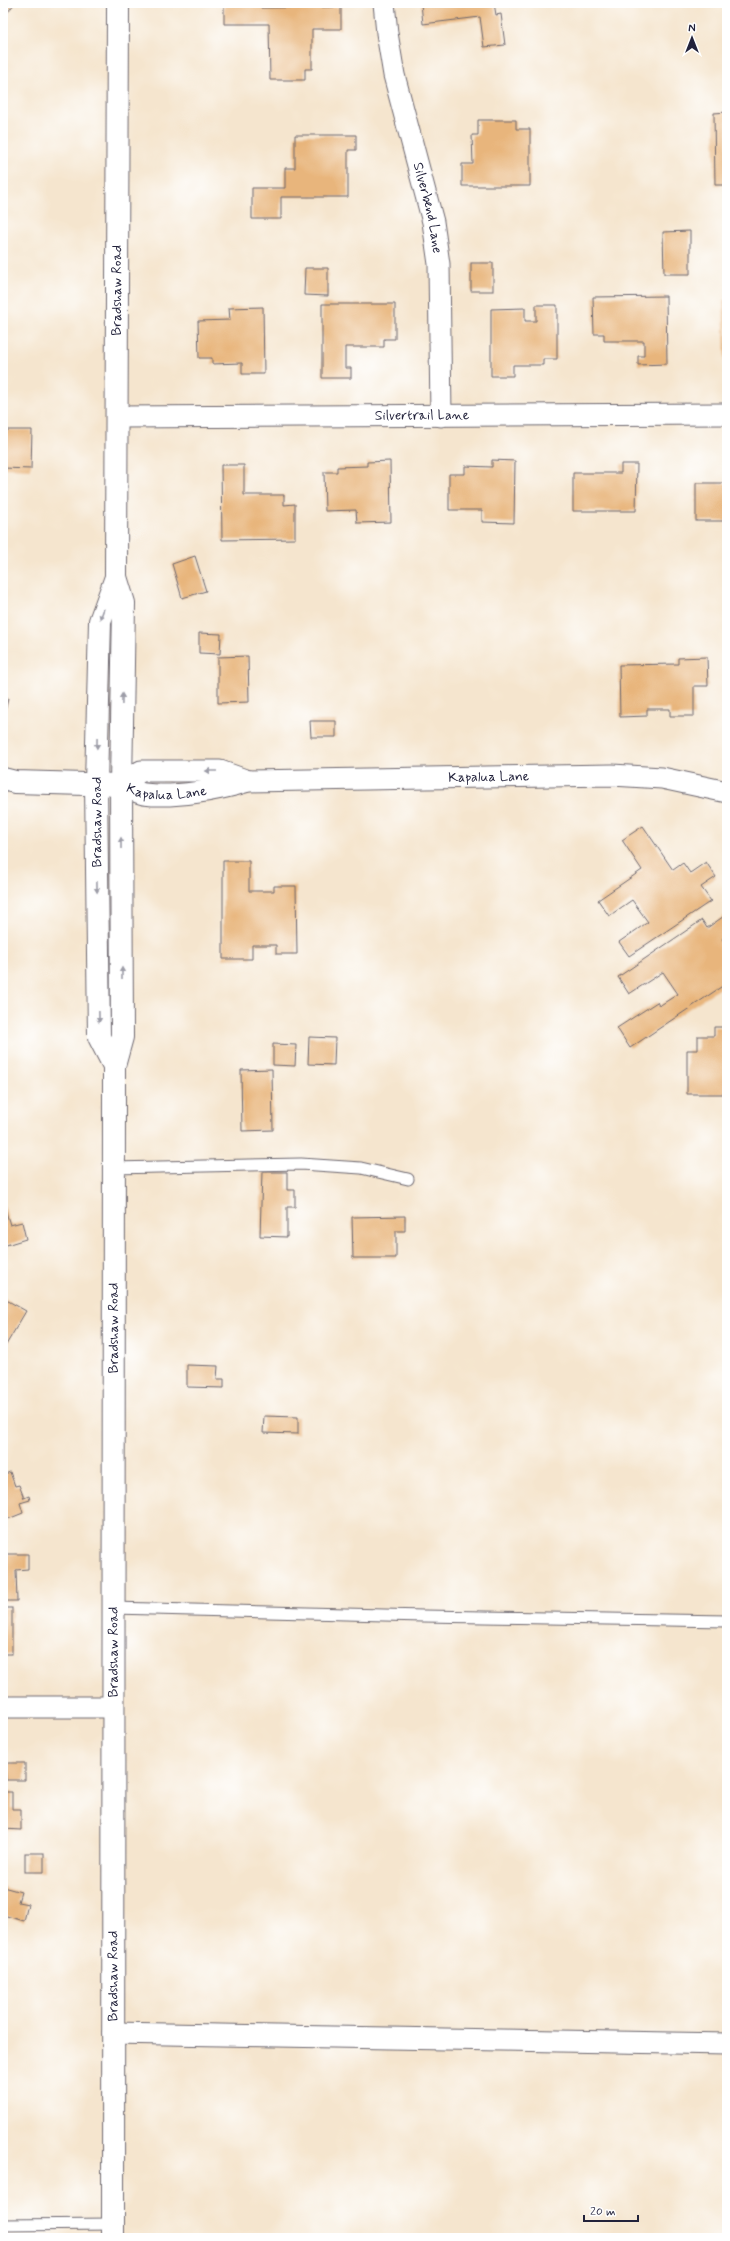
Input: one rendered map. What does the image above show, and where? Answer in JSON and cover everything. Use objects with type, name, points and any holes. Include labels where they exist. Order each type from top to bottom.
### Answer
[{"type":"main road","name":"Bradshaw Road","points":[[113,2231],[114,1066],[122,1037],[121,784],[124,603],[116,577],[118,3]]},
{"type":"main road","name":"Bradshaw Road","points":[[114,1066],[99,1036],[96,784],[100,621],[116,577]]},
{"type":"main road","points":[[3,779],[15,782],[121,784]]},
{"type":"street","name":"Silverbend Lane","points":[[384,3],[386,33],[394,75],[433,222],[439,264],[441,416]]},
{"type":"street","name":"Silvertrail Lane","points":[[117,417],[727,414]]},
{"type":"street","name":"Kapalua Lane","points":[[121,784],[141,770],[220,771],[248,781],[612,775],[662,778],[727,792]]},
{"type":"street","points":[[3,1707],[113,1707]]},
{"type":"street","points":[[113,2033],[727,2044]]},
{"type":"lane","points":[[114,1168],[301,1164],[361,1168],[408,1179]]},
{"type":"lane","points":[[113,1608],[430,1616],[727,1621]]},
{"type":"lane","points":[[3,2224],[113,2231]]},
{"type":"building","points":[[3,3],[15,3],[3,18]]},
{"type":"building","points":[[224,3],[261,3],[261,8],[341,7],[341,29],[312,29],[312,69],[305,69],[305,80],[270,80],[269,24],[224,24]]},
{"type":"building","points":[[421,3],[494,3],[496,15],[501,14],[505,45],[484,47],[480,17],[423,24]]},
{"type":"building","points":[[727,112],[727,185],[715,185],[714,113]]},
{"type":"building","points":[[478,120],[516,120],[516,129],[530,129],[530,186],[462,186],[462,164],[473,164],[472,135],[478,135]]},
{"type":"building","points":[[295,135],[356,135],[356,150],[348,150],[348,197],[281,197],[281,219],[252,219],[252,188],[285,188],[285,168],[295,168]]},
{"type":"building","points":[[690,231],[690,274],[664,274],[663,232]]},
{"type":"building","points":[[471,263],[493,263],[493,291],[471,291]]},
{"type":"building","points":[[305,268],[328,268],[328,296],[304,295]]},
{"type":"building","points":[[666,296],[667,364],[638,365],[638,356],[644,356],[644,341],[604,341],[604,334],[594,334],[593,297]]},
{"type":"building","points":[[723,300],[727,300],[727,367],[725,367]]},
{"type":"building","points":[[322,304],[395,304],[395,339],[384,339],[384,347],[345,347],[345,368],[351,368],[351,378],[322,378]]},
{"type":"building","points":[[536,305],[557,305],[557,359],[543,359],[543,365],[513,365],[513,376],[491,376],[491,309],[525,308],[525,321],[536,321]]},
{"type":"building","points":[[263,307],[264,374],[242,374],[242,363],[212,364],[212,358],[199,358],[198,321],[230,320],[229,308]]},
{"type":"building","points":[[3,430],[32,430],[31,469],[3,468]]},
{"type":"building","points":[[492,460],[515,461],[514,523],[482,522],[482,510],[449,510],[449,474],[465,474],[465,466],[492,467]]},
{"type":"building","points":[[390,461],[391,522],[357,523],[356,510],[325,511],[324,472],[337,472],[337,467],[367,466],[367,462]]},
{"type":"building","points":[[621,464],[637,464],[636,511],[573,511],[573,473],[621,473]]},
{"type":"building","points":[[221,465],[244,465],[244,495],[284,495],[284,505],[295,504],[295,539],[222,540]]},
{"type":"building","points":[[696,483],[727,483],[727,521],[696,521]]},
{"type":"building","points":[[195,556],[206,591],[182,598],[172,564]]},
{"type":"building","points":[[199,633],[221,634],[220,654],[199,653]]},
{"type":"building","points":[[248,656],[249,702],[218,703],[218,657]]},
{"type":"building","points":[[707,657],[708,686],[694,686],[694,716],[670,716],[670,709],[647,709],[647,716],[620,717],[619,665],[678,664],[678,658]]},
{"type":"building","points":[[3,697],[8,699],[4,715],[3,715]]},
{"type":"building","points":[[310,721],[336,721],[336,737],[311,737]]},
{"type":"building","points":[[643,826],[673,870],[683,863],[690,873],[706,862],[716,877],[701,887],[711,901],[629,956],[619,942],[648,922],[632,900],[609,916],[598,900],[642,870],[622,840]]},
{"type":"building","points":[[223,861],[249,861],[249,891],[274,891],[274,886],[296,886],[297,954],[276,954],[276,945],[252,945],[252,959],[223,959]]},
{"type":"building","points":[[727,914],[727,936],[722,939],[727,945],[727,983],[630,1048],[617,1028],[657,1002],[659,1006],[678,994],[663,972],[629,994],[618,977],[702,920],[707,928]]},
{"type":"building","points":[[714,1027],[727,1027],[727,1094],[687,1094],[687,1050],[698,1050],[698,1036],[714,1036]]},
{"type":"building","points":[[309,1037],[335,1038],[334,1065],[308,1064]]},
{"type":"building","points":[[273,1044],[296,1045],[295,1066],[273,1065]]},
{"type":"building","points":[[272,1069],[273,1130],[242,1131],[241,1070]]},
{"type":"building","points":[[262,1172],[287,1172],[287,1190],[295,1190],[295,1207],[287,1207],[287,1237],[260,1236]]},
{"type":"building","points":[[3,1202],[10,1225],[22,1222],[26,1239],[3,1246]]},
{"type":"building","points":[[405,1216],[405,1231],[396,1231],[396,1258],[353,1258],[352,1217]]},
{"type":"building","points":[[3,1298],[26,1311],[6,1345],[3,1344]]},
{"type":"building","points":[[187,1365],[218,1366],[217,1379],[224,1379],[224,1388],[187,1387]]},
{"type":"building","points":[[264,1416],[298,1417],[298,1434],[263,1433]]},
{"type":"building","points":[[10,1472],[15,1486],[19,1485],[24,1498],[29,1496],[30,1500],[20,1503],[23,1513],[3,1521],[3,1475]]},
{"type":"building","points":[[3,1554],[28,1554],[28,1569],[16,1570],[17,1601],[3,1601]]},
{"type":"building","points":[[3,1608],[12,1608],[12,1654],[3,1654]]},
{"type":"building","points":[[5,1763],[25,1763],[25,1780],[6,1780]]},
{"type":"building","points":[[3,1792],[12,1792],[12,1809],[21,1809],[21,1830],[3,1829]]},
{"type":"building","points":[[25,1853],[44,1853],[44,1872],[25,1872]]},
{"type":"building","points":[[3,1887],[21,1892],[18,1902],[28,1904],[24,1921],[3,1915]]}]
